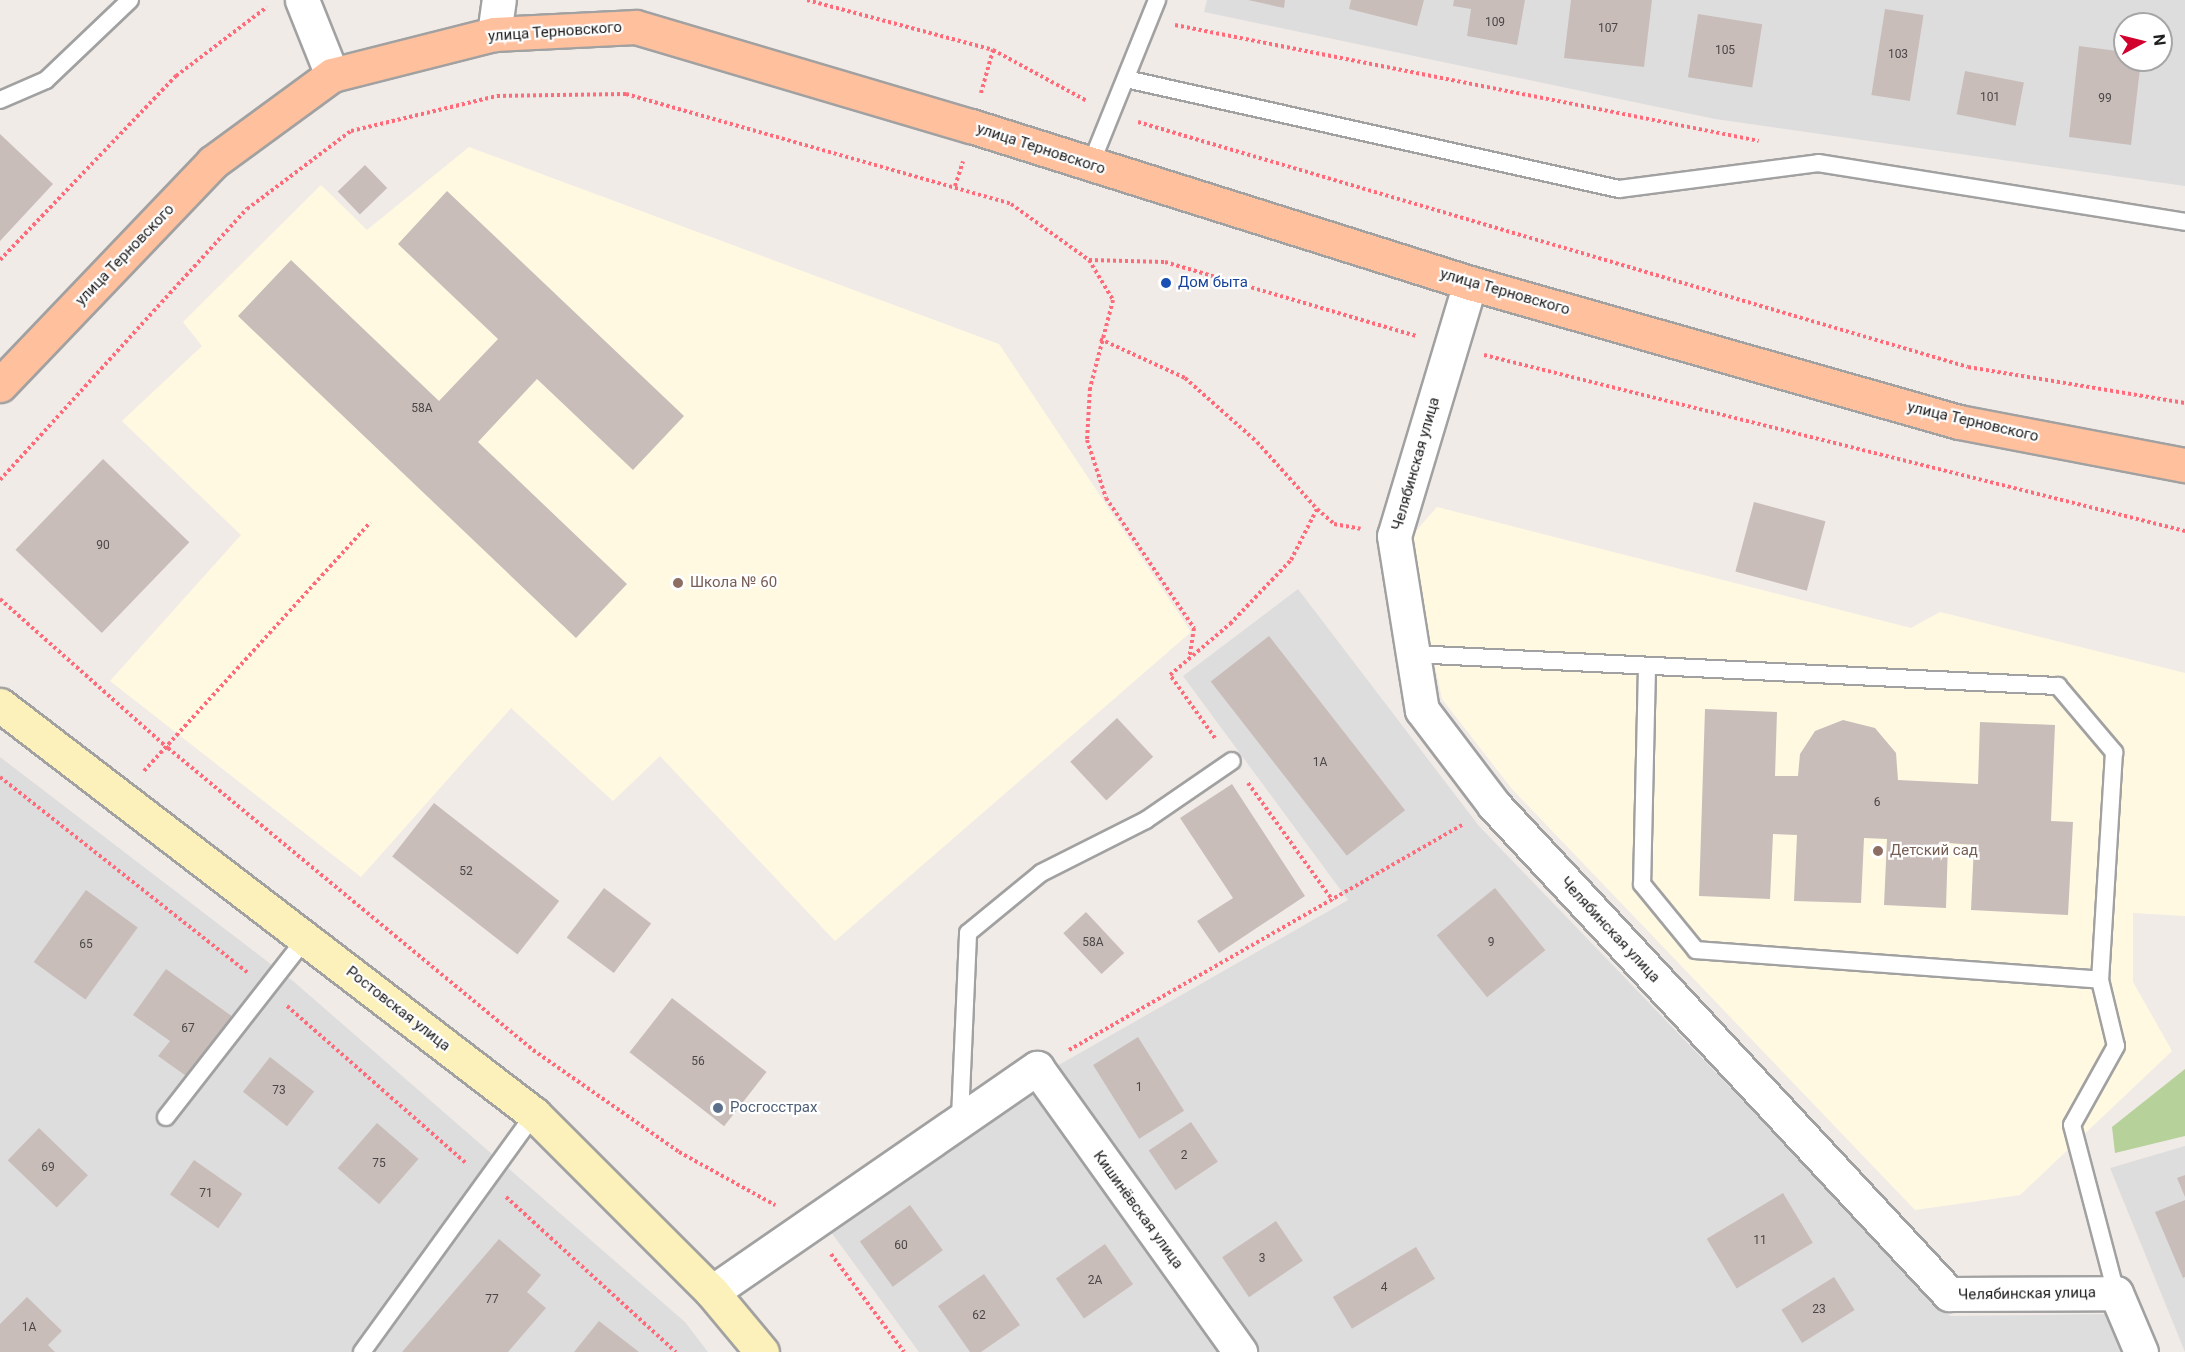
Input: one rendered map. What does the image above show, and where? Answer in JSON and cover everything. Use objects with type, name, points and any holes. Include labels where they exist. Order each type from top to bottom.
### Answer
[{"type":"main road","name":"улица Терновского","points":[[0,385],[213,162],[332,75],[494,34],[636,27],[1470,283],[1959,422],[2185,465]]},
{"type":"street","points":[[302,0],[332,75]]},
{"type":"street","points":[[494,34],[499,0]]},
{"type":"street","name":"Челябинская улица","points":[[1470,283],[1394,536],[1422,710],[1494,805],[1949,1294],[2116,1293],[2141,1352]]},
{"type":"street","name":"Ростовская улица","points":[[0,705],[534,1114],[712,1292],[762,1352]]},
{"type":"street","points":[[712,1292],[960,1118],[1037,1068]]},
{"type":"street","name":"Кишинёвская улица","points":[[1037,1068],[1240,1352]]},
{"type":"lane","points":[[0,100],[46,80],[130,0]]},
{"type":"lane","points":[[1090,166],[1157,0]]},
{"type":"lane","points":[[1126,79],[1619,189],[1818,163],[2185,222]]},
{"type":"lane","points":[[1412,654],[2058,686],[2114,752],[2100,980],[2116,1046],[2072,1125],[2116,1293]]},
{"type":"lane","points":[[1647,667],[1642,884],[1696,950],[2100,980]]},
{"type":"lane","points":[[960,1118],[968,933],[1041,873],[1146,820],[1232,761]]},
{"type":"lane","points":[[166,1117],[306,938]]},
{"type":"lane","points":[[362,1352],[534,1114]]},
{"type":"path","points":[[0,260],[176,76],[276,0]]},
{"type":"path","points":[[807,0],[993,50],[1112,114],[1968,368],[2185,403]]},
{"type":"path","points":[[1150,20],[1762,141]]},
{"type":"path","points":[[979,99],[993,50]]},
{"type":"path","points":[[0,480],[247,209],[351,131],[497,96],[626,94],[956,186],[1011,204],[1089,260],[1113,300],[1100,339],[1090,388],[1087,440],[1106,498],[1194,628],[1189,659]]},
{"type":"path","points":[[956,186],[964,156]]},
{"type":"path","points":[[1089,260],[1165,262],[1450,346],[2185,531]]},
{"type":"path","points":[[1100,339],[1185,378],[1257,442],[1317,509],[1334,524],[1394,536]]},
{"type":"path","points":[[1317,509],[1291,560],[1170,675],[1334,901]]},
{"type":"path","points":[[120,795],[168,748],[370,523]]},
{"type":"path","points":[[0,599],[168,748],[533,1050],[679,1152],[809,1224],[904,1352]]},
{"type":"path","points":[[0,777],[266,987],[486,1179],[676,1352]]},
{"type":"path","points":[[1037,1068],[1334,901],[1494,805]]},
{"type":"shaded area","points":[[1207,0],[2185,0],[2185,186],[1715,119],[1204,12]]},
{"type":"shaded area","name":"Школа № 60","points":[[469,147],[999,344],[1191,632],[835,941],[660,756],[613,801],[511,708],[361,877],[110,681],[241,535],[122,421],[202,346],[183,322],[321,185],[367,230]]},
{"type":"shaded area","name":"Детский сад","points":[[1437,507],[1911,628],[1940,612],[2185,673],[2185,916],[2133,913],[2133,982],[2172,1051],[2020,1195],[1915,1210],[1512,789],[1442,699],[1408,540]]},
{"type":"shaded area","points":[[1298,589],[1479,826],[1950,1316],[2111,1314],[2126,1352],[1258,1352],[1057,1066],[1348,900],[1183,676]]},
{"type":"shaded area","points":[[0,757],[293,981],[685,1322],[708,1352],[0,1352]]},
{"type":"shaded area","points":[[1033,1094],[1224,1352],[919,1352],[828,1228]]},
{"type":"shaded area","points":[[2185,1146],[2185,1352],[2110,1168]]},
{"type":"green space","points":[[2185,1069],[2185,1136],[2115,1153],[2112,1127]]},
{"type":"building","points":[[1248,0],[1285,0],[1284,8]]},
{"type":"building","points":[[1351,0],[1424,0],[1417,26],[1349,9]]},
{"type":"building","points":[[1454,0],[1525,0],[1517,45],[1467,36],[1471,9],[1453,6]]},
{"type":"building","points":[[1571,0],[1652,0],[1644,67],[1564,58]]},
{"type":"building","points":[[1885,9],[1924,15],[1910,101],[1871,95]]},
{"type":"building","points":[[1698,14],[1762,24],[1752,87],[1688,77]]},
{"type":"building","points":[[2079,46],[2113,50],[2113,72],[2140,72],[2131,145],[2069,137]]},
{"type":"building","points":[[1965,71],[2024,82],[2016,126],[1957,114]]},
{"type":"building","points":[[0,134],[53,184],[0,241]]},
{"type":"building","points":[[365,165],[387,188],[360,214],[338,191]]},
{"type":"building","points":[[447,191],[684,416],[633,470],[537,379],[478,442],[627,584],[576,638],[238,316],[291,260],[439,401],[498,339],[398,244]]},
{"type":"building","points":[[103,459],[189,542],[102,633],[15,550]]},
{"type":"building","points":[[1754,502],[1825,521],[1807,591],[1735,572]]},
{"type":"building","points":[[1269,636],[1405,810],[1347,856],[1211,682]]},
{"type":"building","points":[[1705,709],[1777,712],[1775,776],[1798,776],[1800,754],[1815,731],[1843,720],[1875,728],[1896,753],[1898,780],[1978,784],[1980,722],[2055,725],[2051,821],[2073,822],[2068,915],[1971,910],[1974,845],[1948,843],[1946,908],[1884,905],[1887,839],[1864,838],[1861,903],[1794,901],[1797,835],[1773,834],[1770,899],[1699,896]]},
{"type":"building","points":[[1117,718],[1153,757],[1106,800],[1070,762]]},
{"type":"building","points":[[1232,784],[1305,896],[1219,953],[1197,921],[1233,898],[1180,818]]},
{"type":"building","points":[[434,803],[559,901],[517,954],[392,857]]},
{"type":"building","points":[[604,888],[651,924],[614,973],[567,938]]},
{"type":"building","points":[[1495,888],[1545,950],[1487,997],[1437,935]]},
{"type":"building","points":[[86,890],[138,928],[85,1000],[34,962]]},
{"type":"building","points":[[1086,912],[1124,953],[1102,974],[1063,933]]},
{"type":"building","points":[[166,969],[233,1017],[189,1078],[158,1056],[170,1041],[133,1015]]},
{"type":"building","points":[[672,998],[767,1072],[724,1126],[630,1052]]},
{"type":"building","points":[[1138,1037],[1184,1111],[1139,1139],[1093,1065]]},
{"type":"building","points":[[270,1057],[314,1091],[287,1126],[243,1092]]},
{"type":"building","points":[[1191,1122],[1218,1162],[1176,1190],[1149,1151]]},
{"type":"building","points":[[377,1123],[419,1159],[379,1204],[338,1168]]},
{"type":"building","points":[[39,1128],[88,1175],[57,1208],[8,1160]]},
{"type":"building","points":[[194,1160],[242,1194],[218,1228],[170,1194]]},
{"type":"building","points":[[2185,1175],[2185,1197],[2177,1178]]},
{"type":"building","points":[[1783,1193],[1813,1243],[1737,1289],[1707,1239]]},
{"type":"building","points":[[2185,1200],[2185,1277],[2183,1278],[2155,1212]]},
{"type":"building","points":[[910,1205],[943,1250],[893,1287],[860,1241]]},
{"type":"building","points":[[1276,1221],[1303,1261],[1249,1297],[1222,1257]]},
{"type":"building","points":[[499,1239],[541,1275],[527,1292],[546,1308],[508,1352],[402,1352]]},
{"type":"building","points":[[1105,1244],[1133,1284],[1084,1319],[1056,1278]]},
{"type":"building","points":[[1416,1247],[1435,1279],[1352,1329],[1333,1297]]},
{"type":"building","points":[[984,1274],[1020,1325],[981,1352],[970,1352],[938,1306]]},
{"type":"building","points":[[1834,1277],[1855,1310],[1802,1343],[1781,1310]]},
{"type":"building","points":[[27,1297],[62,1331],[48,1345],[55,1352],[0,1352],[0,1324]]},
{"type":"building","points":[[599,1321],[639,1352],[574,1352]]},
{"type":"place","name":"Дом быта","points":[[1166,283]]},
{"type":"place","name":"Школа № 60","points":[[678,583]]},
{"type":"place","name":"Детский сад","points":[[1878,851]]},
{"type":"place","name":"Росгосстрах","points":[[718,1108]]}]
